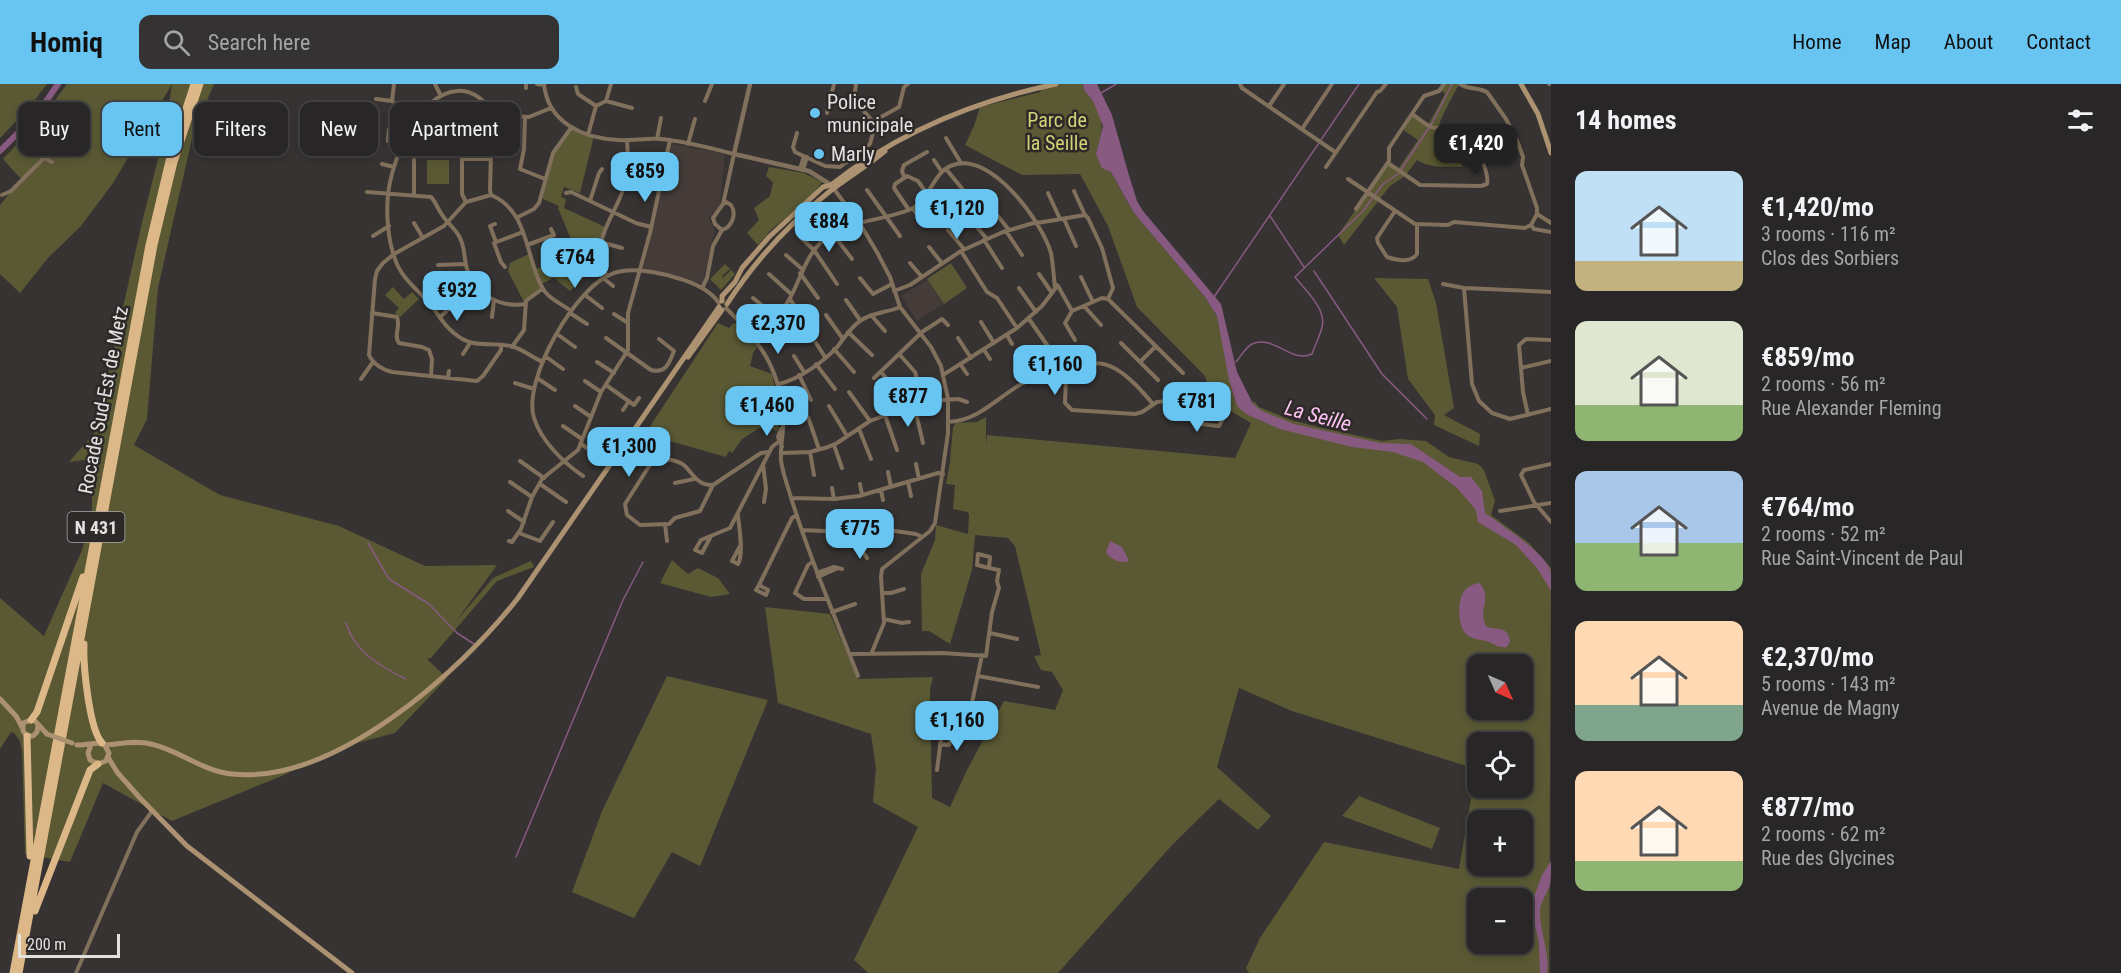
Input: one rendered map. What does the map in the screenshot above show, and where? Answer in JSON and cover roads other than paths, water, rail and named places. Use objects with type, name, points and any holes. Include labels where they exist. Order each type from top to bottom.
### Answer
[{"type":"highway","name":"Rocade Sud-Est de Metz","points":[[13,973],[158,204],[177,133],[194,84]]},
{"type":"highway","name":"Rocade Sud-Est de Metz","points":[[19,973],[160,214],[182,134],[200,84]]},
{"type":"highway","points":[[29,720],[37,712],[79,589],[94,537]]},
{"type":"highway","points":[[84,622],[85,675],[95,731],[104,744]]},
{"type":"highway","points":[[27,736],[31,848],[29,888]]},
{"type":"highway","points":[[24,948],[38,897],[68,823],[90,770],[99,764]]},
{"type":"main road","points":[[0,699],[11,710],[27,736],[47,734],[75,744],[135,742],[152,744],[203,767],[228,774],[270,774],[292,768],[333,751],[367,733],[407,707],[456,667],[490,633],[511,607],[722,305],[767,251],[832,187],[877,153],[928,125],[1010,94],[1056,84]]},
{"type":"main road","points":[[1521,84],[1534,106],[1551,153]]},
{"type":"main road","points":[[11,710],[38,725],[47,734]]},
{"type":"main road","points":[[22,727],[29,720]]},
{"type":"main road","points":[[36,734],[38,725]]},
{"type":"main road","points":[[75,744],[88,755],[91,761],[110,769],[140,798]]},
{"type":"main road","points":[[104,744],[117,772],[152,811],[196,853],[352,973]]},
{"type":"main road","points":[[99,764],[122,744]]},
{"type":"main road","points":[[88,755],[91,745]]},
{"type":"street","points":[[376,99],[392,101],[394,84]]},
{"type":"street","points":[[435,84],[441,96]]},
{"type":"street","points":[[462,84],[462,90]]},
{"type":"street","points":[[537,84],[544,85],[551,108],[558,118],[571,128],[588,135],[616,140],[670,140],[802,170],[818,176],[832,187],[859,223],[884,264],[900,307],[936,356],[943,375],[948,399],[948,446],[934,525],[884,567],[881,574],[884,619],[882,631],[872,652]]},
{"type":"street","points":[[606,101],[611,84]]},
{"type":"street","points":[[705,101],[712,84]]},
{"type":"street","points":[[722,230],[713,218],[723,204],[750,84]]},
{"type":"street","points":[[827,114],[834,84]]},
{"type":"street","points":[[797,133],[793,149],[797,154],[825,166],[840,167],[872,143],[874,121],[854,100],[856,84]]},
{"type":"street","points":[[1240,84],[1242,88],[1335,152]]},
{"type":"street","points":[[1269,106],[1284,84]]},
{"type":"street","points":[[1302,129],[1332,84]]},
{"type":"street","points":[[1377,92],[1376,88],[1379,84]]},
{"type":"street","points":[[1326,166],[1377,92],[1386,84]]},
{"type":"street","points":[[1356,209],[1388,163],[1389,148],[1424,96],[1438,91],[1444,84]]},
{"type":"street","points":[[1348,179],[1417,225],[1448,225],[1454,222],[1524,228],[1532,225],[1537,214],[1536,206],[1522,165],[1523,157],[1506,119],[1487,92],[1467,88],[1460,84]]},
{"type":"street","points":[[874,121],[899,107],[904,85]]},
{"type":"street","points":[[576,87],[578,94],[596,106]]},
{"type":"street","points":[[434,102],[452,91],[462,90],[483,102]]},
{"type":"street","points":[[588,135],[596,106],[606,101],[632,108]]},
{"type":"street","points":[[520,117],[537,115],[551,108]]},
{"type":"street","points":[[1412,114],[1430,126],[1460,128],[1466,132],[1489,177],[1487,184]]},
{"type":"street","points":[[525,117],[524,149],[520,169],[545,179]]},
{"type":"street","points":[[657,139],[661,118]]},
{"type":"street","points":[[688,144],[695,119]]},
{"type":"street","points":[[518,217],[534,209],[539,203],[553,153],[571,128]]},
{"type":"street","points":[[389,129],[388,139],[390,139]]},
{"type":"street","points":[[946,138],[961,164]]},
{"type":"street","points":[[613,286],[605,277],[599,250],[600,242],[623,191],[628,172],[627,140]]},
{"type":"street","points":[[509,541],[512,542],[519,533],[539,484],[574,455],[601,392],[627,352],[629,346],[628,310],[651,227],[670,140]]},
{"type":"street","points":[[904,177],[902,171],[904,165],[927,152]]},
{"type":"street","points":[[398,156],[388,194],[389,226],[394,254],[406,280],[452,332],[470,344],[512,347],[543,362]]},
{"type":"street","points":[[462,156],[462,194],[466,202]]},
{"type":"street","points":[[490,156],[492,195]]},
{"type":"street","points":[[802,170],[805,156]]},
{"type":"street","points":[[2,195],[11,191],[44,157],[52,162]]},
{"type":"street","points":[[462,159],[490,159]]},
{"type":"street","points":[[934,159],[969,198],[985,200],[1008,230],[1022,255]]},
{"type":"street","points":[[414,160],[414,195]]},
{"type":"street","points":[[1388,163],[1424,186],[1481,186],[1487,184]]},
{"type":"street","points":[[382,164],[394,167]]},
{"type":"street","points":[[750,332],[775,318],[790,296],[801,271],[814,250],[833,232],[911,209],[929,192],[944,171],[955,164],[961,164],[981,169],[1005,183],[1037,223],[1050,252],[1055,284],[1052,293],[1036,312],[1017,328],[943,375]]},
{"type":"street","points":[[590,201],[602,169]]},
{"type":"street","points":[[920,218],[894,186],[904,177],[910,177],[918,182],[945,208]]},
{"type":"street","points":[[1487,184],[1492,191]]},
{"type":"street","points":[[867,190],[900,236]]},
{"type":"street","points":[[1074,191],[1102,248],[1113,291],[1108,298]]},
{"type":"street","points":[[367,192],[433,198],[462,242],[465,264],[480,292],[494,300],[525,304]]},
{"type":"street","points":[[566,193],[571,192],[614,213],[651,227]]},
{"type":"street","points":[[1048,193],[1076,246]]},
{"type":"street","points":[[501,346],[501,350],[478,380],[389,371],[373,362],[369,351],[376,275],[383,263],[448,222],[466,202],[492,195],[505,202],[518,217],[542,289],[587,324]]},
{"type":"street","points":[[702,288],[713,246],[722,230],[730,225],[734,214],[731,205],[726,202],[723,204]]},
{"type":"street","points":[[1395,211],[1377,238],[1387,257],[1410,260],[1414,258],[1417,254],[1417,225]]},
{"type":"street","points":[[1537,214],[1551,223]]},
{"type":"street","points":[[894,291],[922,277],[941,262],[962,250],[1008,230],[1085,215]]},
{"type":"street","points":[[970,219],[1002,268]]},
{"type":"street","points":[[823,221],[852,259]]},
{"type":"street","points":[[414,223],[423,238]]},
{"type":"street","points":[[495,224],[490,226],[496,242],[494,247],[505,267]]},
{"type":"street","points":[[1532,225],[1534,229],[1551,232]]},
{"type":"street","points":[[373,236],[389,226]]},
{"type":"street","points":[[528,245],[554,235],[551,229]]},
{"type":"street","points":[[948,230],[987,292],[997,298],[1017,328]]},
{"type":"street","points":[[496,242],[523,232]]},
{"type":"street","points":[[801,238],[814,250],[837,284]]},
{"type":"street","points":[[600,242],[622,248]]},
{"type":"street","points":[[929,247],[941,262]]},
{"type":"street","points":[[786,255],[801,271],[818,298]]},
{"type":"street","points":[[910,263],[922,277]]},
{"type":"street","points":[[438,265],[465,264]]},
{"type":"street","points":[[583,476],[565,461],[536,424],[532,412],[537,378],[545,356],[557,334],[585,294],[605,277],[621,271],[640,271],[677,278],[702,288],[750,332],[769,360],[779,384],[783,423],[780,440],[781,459],[791,498],[812,562],[858,676]]},
{"type":"street","points":[[769,274],[790,296],[807,325]]},
{"type":"street","points":[[1039,274],[1052,293]]},
{"type":"street","points":[[1082,277],[1093,302]]},
{"type":"street","points":[[860,278],[873,294],[891,284]]},
{"type":"street","points":[[1055,284],[1059,286],[1072,311]]},
{"type":"street","points":[[1443,284],[1464,288],[1551,292]]},
{"type":"street","points":[[1019,288],[1036,312]]},
{"type":"street","points":[[1464,288],[1472,384],[1476,397],[1488,411],[1500,417],[1514,418],[1551,409]]},
{"type":"street","points":[[512,347],[524,330],[525,304],[528,298],[542,289]]},
{"type":"street","points":[[440,318],[450,308],[464,307],[480,292]]},
{"type":"street","points":[[585,294],[602,308]]},
{"type":"street","points":[[1075,340],[1066,324],[1072,311],[1104,297],[1108,298],[1183,373]]},
{"type":"street","points":[[753,298],[775,318],[789,341]]},
{"type":"street","points":[[492,316],[494,300]]},
{"type":"street","points":[[846,300],[860,320]]},
{"type":"street","points":[[1084,306],[1101,325]]},
{"type":"street","points":[[779,384],[799,375],[825,357],[860,320],[900,307]]},
{"type":"street","points":[[372,313],[397,317],[399,344],[429,350],[432,356],[431,376]]},
{"type":"street","points":[[614,314],[635,327]]},
{"type":"street","points":[[826,315],[843,339]]},
{"type":"street","points":[[871,315],[885,331]]},
{"type":"street","points":[[874,378],[942,319],[948,325]]},
{"type":"street","points":[[1028,319],[1054,356]]},
{"type":"street","points":[[981,322],[994,343]]},
{"type":"street","points":[[848,332],[872,355]]},
{"type":"street","points":[[557,334],[575,347]]},
{"type":"street","points":[[1007,335],[1012,344]]},
{"type":"street","points":[[606,338],[651,370],[663,370],[667,367],[674,351],[660,339]]},
{"type":"street","points":[[958,338],[971,358]]},
{"type":"street","points":[[1528,415],[1518,348],[1521,341],[1526,339],[1551,340]]},
{"type":"street","points":[[816,343],[825,357]]},
{"type":"street","points":[[1121,343],[1158,380]]},
{"type":"street","points":[[463,354],[470,344]]},
{"type":"street","points":[[1140,362],[1156,346]]},
{"type":"street","points":[[834,349],[854,372]]},
{"type":"street","points":[[984,350],[990,359]]},
{"type":"street","points":[[900,355],[915,372],[925,406]]},
{"type":"street","points":[[534,357],[545,356],[563,369]]},
{"type":"street","points":[[794,356],[804,372]]},
{"type":"street","points":[[1521,368],[1551,361]]},
{"type":"street","points":[[361,379],[373,362]]},
{"type":"street","points":[[597,362],[614,373]]},
{"type":"street","points":[[948,422],[955,422],[981,413],[1004,396],[1037,377],[1046,375],[1066,377],[1078,367],[1087,364],[1104,363],[1117,369],[1153,405]]},
{"type":"street","points":[[816,364],[835,389]]},
{"type":"street","points":[[961,365],[968,374]]},
{"type":"street","points":[[448,378],[449,371]]},
{"type":"street","points":[[881,372],[892,385],[901,411]]},
{"type":"street","points":[[799,375],[811,400]]},
{"type":"street","points":[[1066,377],[1065,403],[1072,410],[1135,414],[1160,401],[1171,403],[1202,424],[1219,426],[1224,416]]},
{"type":"street","points":[[537,378],[555,390]]},
{"type":"street","points":[[585,381],[601,392]]},
{"type":"street","points":[[515,383],[534,389]]},
{"type":"street","points":[[606,385],[634,405],[639,398]]},
{"type":"street","points":[[849,392],[870,421]]},
{"type":"street","points":[[782,453],[810,452],[834,445],[870,421],[885,415],[948,399],[968,402]]},
{"type":"street","points":[[623,410],[629,401]]},
{"type":"street","points":[[575,406],[591,417]]},
{"type":"street","points":[[829,406],[847,436]]},
{"type":"street","points":[[915,409],[923,443]]},
{"type":"street","points":[[885,415],[897,450]]},
{"type":"street","points":[[808,417],[819,450]]},
{"type":"street","points":[[562,426],[599,456],[613,435]]},
{"type":"street","points":[[859,429],[871,459]]},
{"type":"street","points":[[711,536],[702,553],[695,550],[701,540],[711,536],[728,530],[769,452],[780,440]]},
{"type":"street","points":[[834,445],[842,468]]},
{"type":"street","points":[[713,485],[704,484],[694,478],[681,464],[662,458],[650,463],[625,504],[627,513],[640,525],[670,523],[675,518],[700,511],[713,485],[761,453],[769,452]]},
{"type":"street","points":[[810,452],[814,475]]},
{"type":"street","points":[[520,461],[544,478]]},
{"type":"street","points":[[763,464],[766,489],[764,502]]},
{"type":"street","points":[[916,464],[919,479]]},
{"type":"street","points":[[1551,464],[1521,472],[1521,477],[1537,505],[1551,522]]},
{"type":"street","points":[[888,472],[891,487]]},
{"type":"street","points":[[791,498],[834,499],[862,495],[938,473],[943,474]]},
{"type":"street","points":[[675,483],[694,478]]},
{"type":"street","points":[[510,482],[532,497]]},
{"type":"street","points":[[908,482],[911,496]]},
{"type":"street","points":[[539,484],[566,502]]},
{"type":"street","points":[[860,484],[862,495]]},
{"type":"street","points":[[832,488],[834,499]]},
{"type":"street","points":[[881,490],[883,500]]},
{"type":"street","points":[[1500,511],[1551,503]]},
{"type":"street","points":[[508,511],[524,522]]},
{"type":"street","points":[[738,514],[740,546]]},
{"type":"street","points":[[759,585],[792,518],[796,515]]},
{"type":"street","points":[[519,533],[540,541],[553,522]]},
{"type":"street","points":[[665,524],[667,541]]},
{"type":"street","points":[[802,530],[846,532],[867,558]]},
{"type":"street","points":[[861,549],[881,530],[916,534],[922,537]]},
{"type":"street","points":[[850,654],[949,653],[986,656],[992,612],[999,585],[997,581],[999,570],[989,568],[977,565],[978,554],[990,557],[989,568]]},
{"type":"street","points":[[812,562],[808,565],[795,593],[804,599],[827,599]]},
{"type":"street","points":[[817,575],[839,568]]},
{"type":"street","points":[[882,593],[904,589]]},
{"type":"street","points":[[833,613],[852,605]]},
{"type":"street","points":[[884,619],[901,623],[909,622]]},
{"type":"street","points":[[990,633],[1017,639]]},
{"type":"street","points":[[937,770],[942,731],[962,730],[969,717],[982,655]]},
{"type":"street","points":[[978,676],[1038,687]]},
{"type":"street","points":[[940,744],[949,745],[954,731]]},
{"type":"street","points":[[76,973],[137,832],[152,811]]},
{"type":"waterway","name":"La Seille","points":[[0,151],[38,113],[58,84]]},
{"type":"waterway","points":[[1101,93],[1116,84]]},
{"type":"waterway","points":[[1214,297],[1359,84]]},
{"type":"waterway","points":[[1236,362],[1252,344],[1260,342],[1275,345],[1297,355],[1312,354],[1323,320],[1314,300],[1295,277],[1363,211],[1383,184],[1398,174],[1432,123],[1452,84]]},
{"type":"waterway","points":[[1270,216],[1304,267]]},
{"type":"waterway","points":[[1314,271],[1382,374],[1427,419]]},
{"type":"waterway","points":[[368,543],[389,579],[429,604],[457,633],[474,644]]},
{"type":"waterway","points":[[516,857],[623,600],[643,562]]},
{"type":"waterway","points":[[346,623],[355,642],[362,650],[387,669],[406,679]]},
{"type":"place","name":"Police municipale","points":[[815,113]]},
{"type":"place","name":"Marly","points":[[819,154]]},
{"type":"park label","name":"Parc de la Seille","points":[[1057,132]]}]
